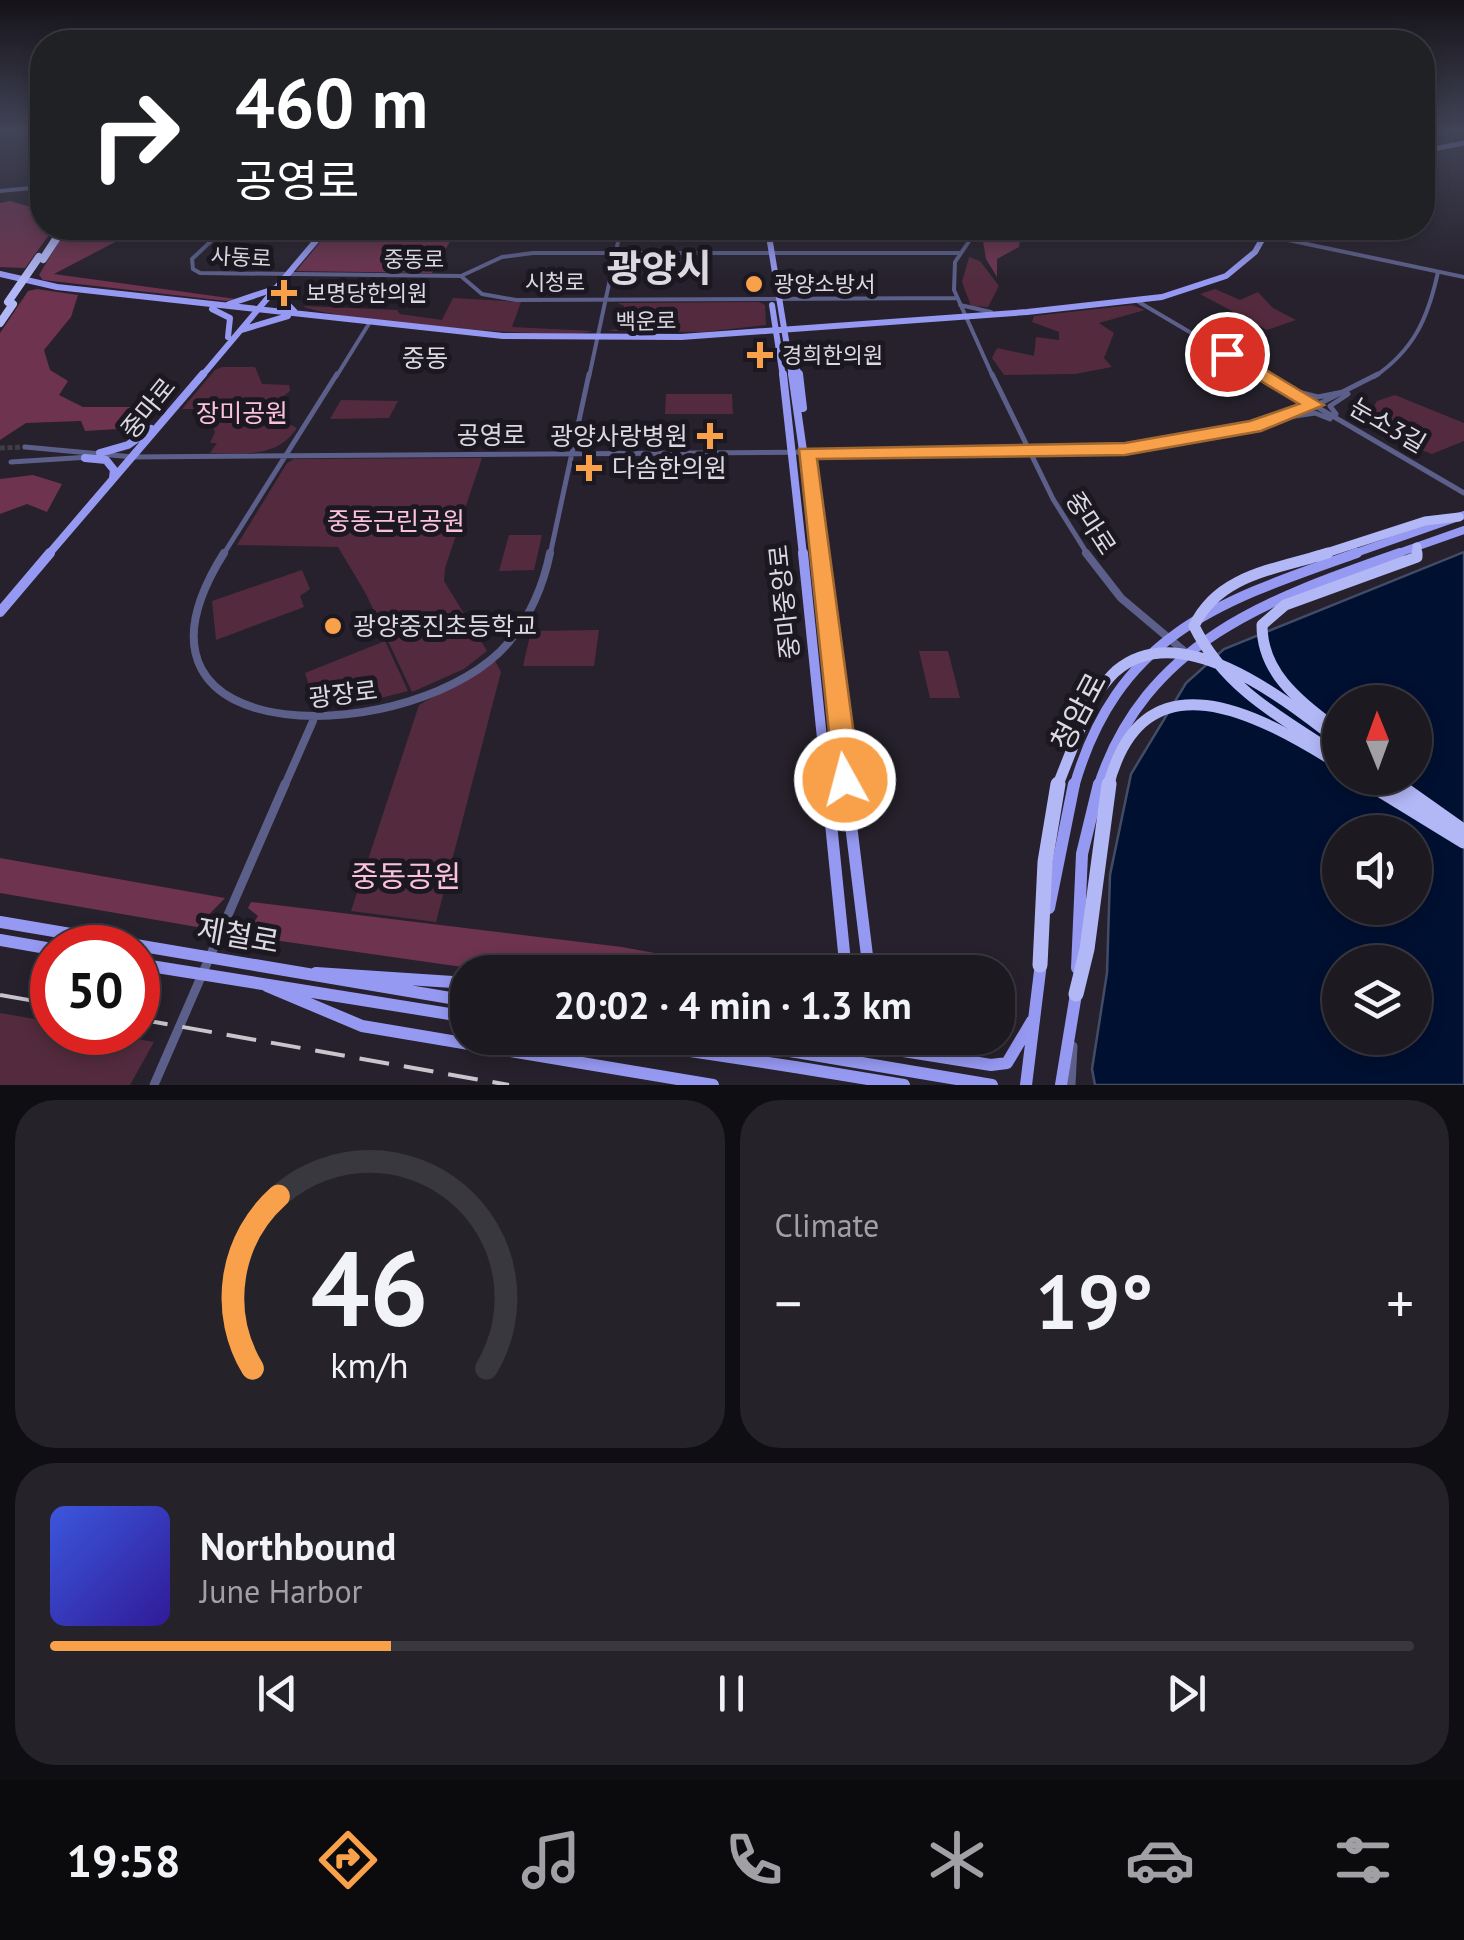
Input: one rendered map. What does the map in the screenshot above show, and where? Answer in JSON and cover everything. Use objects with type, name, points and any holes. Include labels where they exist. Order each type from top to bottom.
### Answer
[{"type":"highway","points":[[0,323],[52,240]]},
{"type":"highway","points":[[0,314],[11,303]]},
{"type":"highway","points":[[1322,744],[1228,679],[1208,657],[1194,626],[1199,607],[1221,588],[1318,556],[1425,522],[1462,521]]},
{"type":"highway","points":[[1322,717],[1292,692],[1265,657],[1262,626],[1285,605],[1417,557],[1417,547]]},
{"type":"highway","points":[[1040,964],[1047,823],[1066,754],[1090,701],[1109,675],[1127,662],[1155,654],[1191,656],[1248,676],[1322,729]]},
{"type":"highway","points":[[1075,998],[1087,962],[1094,876],[1112,781],[1137,724],[1153,713],[1196,705],[1260,720],[1322,755]]},
{"type":"highway","points":[[1392,795],[1464,835]]},
{"type":"highway","points":[[1401,795],[1464,835]]},
{"type":"highway","points":[[1410,795],[1464,835]]},
{"type":"highway","points":[[1418,795],[1464,835]]},
{"type":"main road","name":"중마로","points":[[0,612],[316,240]]},
{"type":"main road","name":"중마중앙로","points":[[766,240],[867,955]]},
{"type":"main road","name":"백운로","points":[[0,274],[57,287],[256,310],[503,336],[597,339],[780,330],[1136,301],[1162,297],[1226,276],[1250,259],[1261,240]]},
{"type":"main road","points":[[220,306],[274,289],[297,314],[238,330]]},
{"type":"main road","name":"중마중앙로","points":[[776,299],[802,421],[799,454],[845,955]]},
{"type":"main road","points":[[186,302],[230,318],[226,346]]},
{"type":"main road","points":[[100,453],[128,446],[162,424]]},
{"type":"main road","points":[[86,458],[106,460],[114,470],[114,481]]},
{"type":"main road","name":"청암로","points":[[1026,1085],[1040,964],[1071,784],[1094,726],[1118,686],[1165,638],[1239,595],[1462,521]]},
{"type":"main road","name":"청암로","points":[[1061,1085],[1075,998],[1082,860],[1104,760],[1125,718],[1184,650],[1224,622],[1417,547],[1462,521]]},
{"type":"main road","name":"제철로","points":[[0,922],[450,998]]},
{"type":"main road","points":[[0,940],[30,945]]},
{"type":"main road","name":"제철로","points":[[160,968],[450,1014]]},
{"type":"main road","points":[[275,971],[450,982]]},
{"type":"main road","points":[[267,986],[362,1026],[413,1038],[713,1085]]},
{"type":"main road","points":[[1015,1050],[1035,1014]]},
{"type":"main road","points":[[759,1055],[992,1085]]},
{"type":"main road","points":[[778,1055],[904,1085]]},
{"type":"main road","points":[[859,1055],[864,1085]]},
{"type":"main road","points":[[877,1055],[879,1082]]},
{"type":"main road","points":[[928,1055],[1008,1063],[1012,1055]]},
{"type":"street","points":[[0,191],[30,188]]},
{"type":"street","name":"사동로","points":[[211,240],[195,255],[193,269],[215,276],[284,277]]},
{"type":"street","name":"광장로","points":[[370,322],[207,580],[191,622],[191,644],[200,672],[221,694],[262,712],[313,721],[357,716],[413,702],[467,674],[510,640],[542,592],[618,240]]},
{"type":"street","points":[[960,253],[969,240]]},
{"type":"street","points":[[1300,240],[1464,277]]},
{"type":"street","name":"중동로","points":[[284,277],[460,276],[510,255],[960,253]]},
{"type":"street","name":"중마로","points":[[960,253],[952,269],[959,302],[1028,452],[1079,545],[1124,600],[1184,650]]},
{"type":"street","points":[[1352,427],[1330,406],[1395,362],[1420,334],[1438,272]]},
{"type":"street","name":"시청로","points":[[460,276],[482,294],[504,299],[959,302],[977,312],[1028,312]]},
{"type":"street","points":[[1157,313],[1152,304],[1162,297]]},
{"type":"street","name":"눈소3길","points":[[1136,301],[1464,493]]},
{"type":"street","points":[[1115,303],[1157,313]]},
{"type":"street","points":[[1274,381],[1314,397],[1349,391]]},
{"type":"street","points":[[1281,386],[1301,405],[1283,417]]},
{"type":"street","points":[[1028,452],[1146,447],[1229,432],[1283,417],[1349,391]]},
{"type":"street","points":[[1283,417],[1321,414],[1379,443]]},
{"type":"street","points":[[25,448],[112,455]]},
{"type":"street","name":"공영로","points":[[112,455],[1028,452]]},
{"type":"street","points":[[11,462],[112,455]]},
{"type":"street","points":[[154,1085],[206,976],[313,721]]},
{"type":"street","points":[[1071,1085],[1075,998]]},
{"type":"green space","points":[[969,257],[980,261],[999,286],[988,307],[971,306],[962,282]]},
{"type":"green space","points":[[1215,289],[1240,300],[1258,292],[1273,308],[1296,320],[1267,330],[1200,294]]},
{"type":"green space","points":[[453,298],[521,302],[512,327],[592,331],[540,333],[447,328],[321,312],[303,306],[397,310],[400,314],[442,320]]},
{"type":"green space","points":[[618,303],[765,305],[766,325],[704,332],[607,331],[622,328],[624,306]]},
{"type":"green space","points":[[1132,305],[1145,310],[1099,323],[1114,333],[1104,358],[1112,367],[1075,374],[1004,375],[992,358],[997,348],[1034,356],[1036,337],[1059,340],[1059,332],[1032,322],[1034,316]]},
{"type":"green space","name":"장미공원","points":[[222,367],[255,367],[262,384],[289,385],[290,391],[274,404],[287,423],[297,428],[289,438],[269,450],[210,453],[217,443],[210,443],[215,432],[206,409],[182,409]]},
{"type":"green space","points":[[666,394],[732,394],[733,414],[665,414]]},
{"type":"green space","points":[[1395,395],[1464,423],[1464,441],[1432,454],[1395,438],[1381,426],[1373,408],[1377,401]]},
{"type":"green space","points":[[341,400],[398,401],[389,418],[330,419]]},
{"type":"green space","name":"중동근린공원","points":[[482,458],[444,581],[487,651],[464,669],[412,692],[366,594],[338,547],[237,545],[287,463],[294,459]]},
{"type":"green space","points":[[509,535],[542,535],[534,570],[499,571]]},
{"type":"green space","points":[[302,570],[310,589],[300,596],[304,607],[216,640],[212,601]]},
{"type":"green space","points":[[599,630],[594,666],[523,666],[531,631]]},
{"type":"green space","points":[[385,641],[408,691],[350,706],[316,707],[305,673]]},
{"type":"green space","points":[[919,651],[948,651],[960,698],[930,698]]},
{"type":"green space","name":"중동공원","points":[[495,661],[501,672],[436,922],[351,911],[419,705]]},
{"type":"green space","points":[[0,1013],[30,1018],[30,1055],[147,1055],[130,1085],[0,1085]]},
{"type":"shaded area","points":[[10,201],[30,207],[30,240],[45,240],[25,268],[0,267],[0,203]]},
{"type":"shaded area","points":[[60,240],[119,240],[54,274],[236,299],[43,280],[39,275]]},
{"type":"shaded area","points":[[322,240],[451,240],[432,273],[296,271]]},
{"type":"shaded area","points":[[983,240],[1020,240],[1019,247],[997,259],[997,277],[986,259]]},
{"type":"shaded area","points":[[28,291],[78,295],[71,317],[44,350],[50,370],[68,381],[59,395],[83,407],[134,407],[118,429],[85,431],[81,421],[26,423],[0,440],[0,333]]},
{"type":"shaded area","points":[[33,475],[62,484],[47,512],[27,504],[0,514],[0,479]]},
{"type":"shaded area","points":[[0,858],[225,898],[197,927],[0,893]]},
{"type":"shaded area","points":[[251,902],[665,955],[450,955],[450,965],[253,937],[248,932],[258,916],[248,908]]},
{"type":"water","points":[[1464,552],[1464,1085],[1095,1085],[1092,1069],[1107,973],[1110,875],[1131,774],[1186,683],[1224,649]]},
{"type":"tunnel","points":[[0,448],[25,447]]},
{"type":"railway","points":[[0,995],[30,1000]]},
{"type":"railway","points":[[160,1023],[509,1085]]},
{"type":"place","name":"광양소방서","points":[[754,284]]},
{"type":"place","name":"보명당한의원","points":[[284,293]]},
{"type":"place","name":"경희한의원","points":[[760,355]]},
{"type":"place","name":"광양사랑병원","points":[[710,436]]},
{"type":"place","name":"다솜한의원","points":[[589,468]]},
{"type":"place","name":"광양중진초등학교","points":[[333,626]]},
{"type":"district","name":"광양시","points":[[659,269]]},
{"type":"district","name":"중동","points":[[425,358]]},
{"type":"route","points":[[845,780],[806,454],[1146,447],[1264,424],[1314,405],[1227,354]]}]
